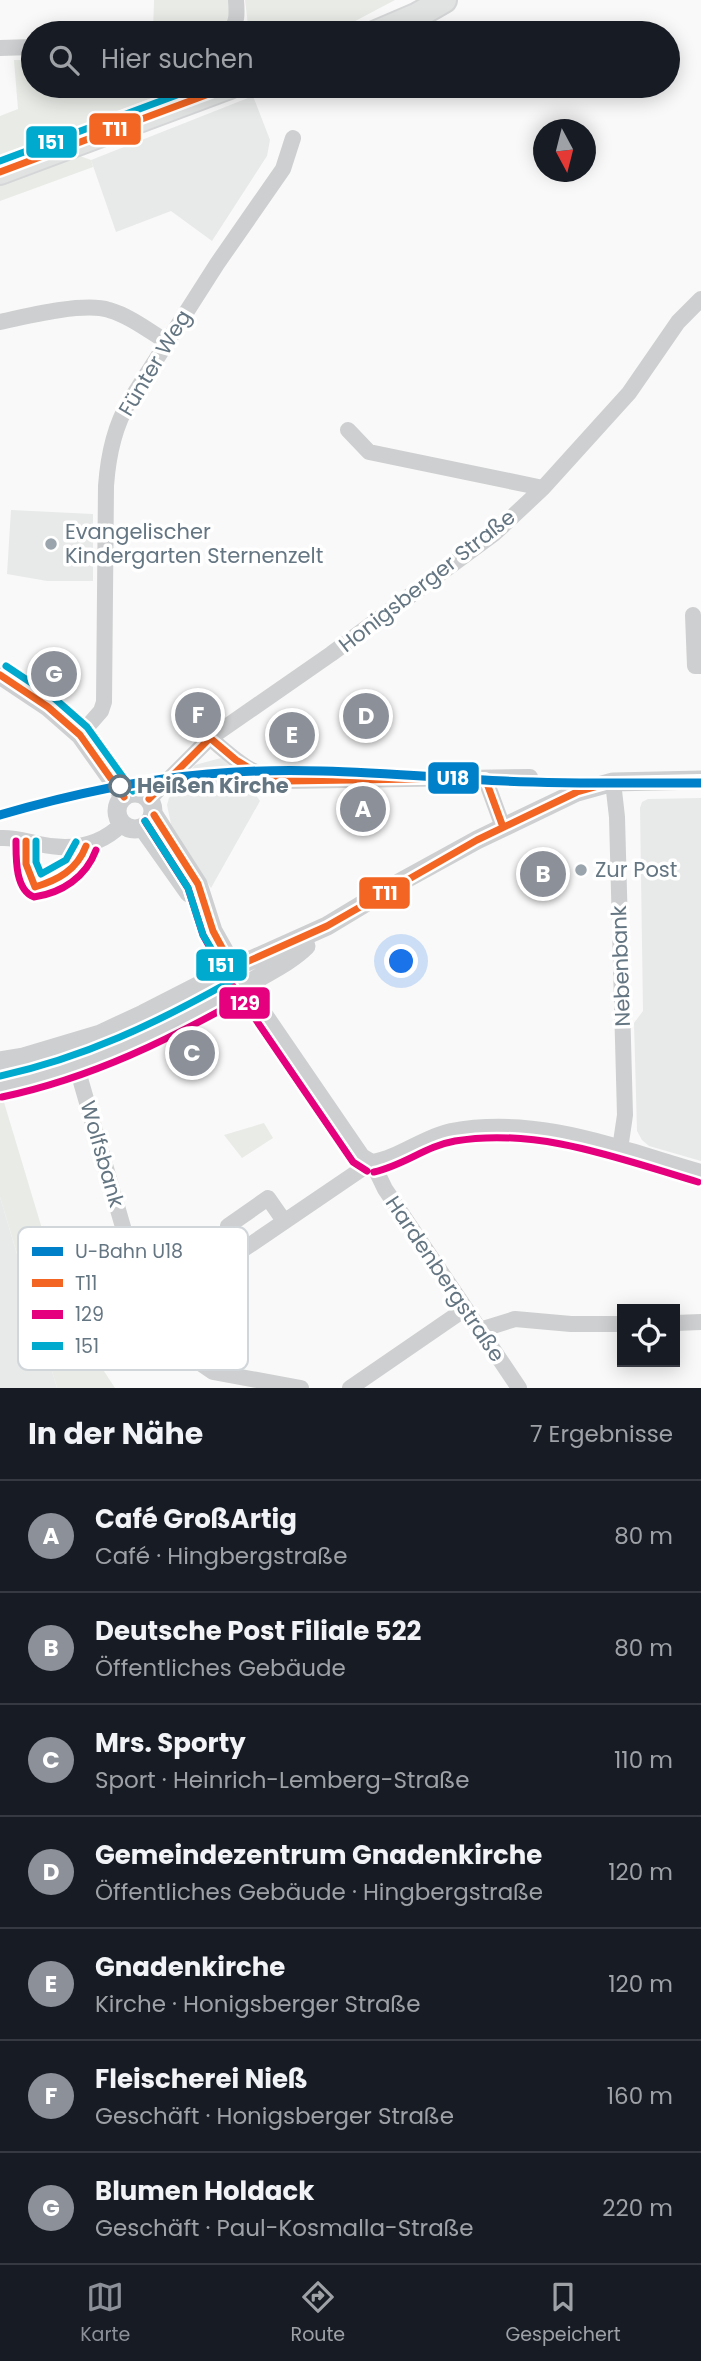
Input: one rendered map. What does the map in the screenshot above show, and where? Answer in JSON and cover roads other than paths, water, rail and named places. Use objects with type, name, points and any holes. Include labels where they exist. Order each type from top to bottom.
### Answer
[{"type":"main road","points":[[407,11],[444,0]]},
{"type":"main road","points":[[0,172],[198,98]]},
{"type":"street","points":[[235,21],[238,16],[236,0]]},
{"type":"street","points":[[0,48],[21,47]]},
{"type":"street","name":"Fünter Weg","points":[[80,735],[101,711],[104,688],[107,470],[123,412],[217,264],[283,169],[293,138]]},
{"type":"street","name":"Honigsberger Straße","points":[[149,814],[210,738],[331,654],[495,533],[543,488],[629,393],[678,322],[701,299]]},
{"type":"street","points":[[0,322],[91,307],[120,314],[167,342]]},
{"type":"street","points":[[348,430],[369,452],[543,488]]},
{"type":"street","points":[[692,615],[695,666],[701,666]]},
{"type":"street","points":[[0,675],[48,707],[80,735],[124,797]]},
{"type":"street","points":[[210,738],[241,766],[271,779],[286,781],[530,777]]},
{"type":"street","points":[[485,778],[503,827]]},
{"type":"street","points":[[0,1062],[100,1034],[233,968],[327,926],[395,885],[503,827],[577,792],[614,782],[701,779]]},
{"type":"street","name":"Nebenbank","points":[[614,782],[625,1115],[620,1149]]},
{"type":"street","points":[[132,793],[142,794],[149,814],[128,828],[121,824],[117,809],[124,797],[132,793]]},
{"type":"street","name":"Hardenbergstraße","points":[[149,814],[233,968],[362,1156],[372,1162],[384,1189],[519,1388]]},
{"type":"street","points":[[0,838],[9,837],[45,846],[86,846],[107,837],[121,824]]},
{"type":"street","points":[[0,1087],[34,1081],[78,1068],[117,1052],[245,985],[302,950],[327,926]]},
{"type":"street","name":"Wolfsbank","points":[[78,1068],[123,1227]]},
{"type":"street","points":[[285,1222],[372,1162],[448,1132],[492,1125],[524,1126],[557,1132],[701,1172]]},
{"type":"street","points":[[349,1388],[466,1309]]},
{"type":"street","points":[[480,1330],[515,1320],[617,1324]]},
{"type":"street","points":[[680,1323],[701,1322]]},
{"type":"street","name":"Wolfsbank","points":[[210,1370],[302,1388]]},
{"type":"metro line","name":"U18","points":[[0,815],[129,784],[245,772],[356,772],[554,783],[701,783]]},
{"type":"place","name":"Evangelischer Kindergarten Sternenzelt","points":[[51,544]]},
{"type":"place","name":"Blumen Holdack","points":[[54,674]]},
{"type":"place","name":"Fleischerei Nieß","points":[[198,715]]},
{"type":"place","name":"Gemeindezentrum Gnadenkirche","points":[[366,716]]},
{"type":"place","name":"Gnadenkirche","points":[[292,735]]},
{"type":"place","name":"Heißen Kirche","points":[[120,786]]},
{"type":"place","name":"Café GroßArtig","points":[[363,809]]},
{"type":"place","name":"Zur Post","points":[[581,870]]},
{"type":"place","name":"Deutsche Post Filiale 522","points":[[543,874]]},
{"type":"place","name":"Mrs. Sporty","points":[[192,1053]]}]
